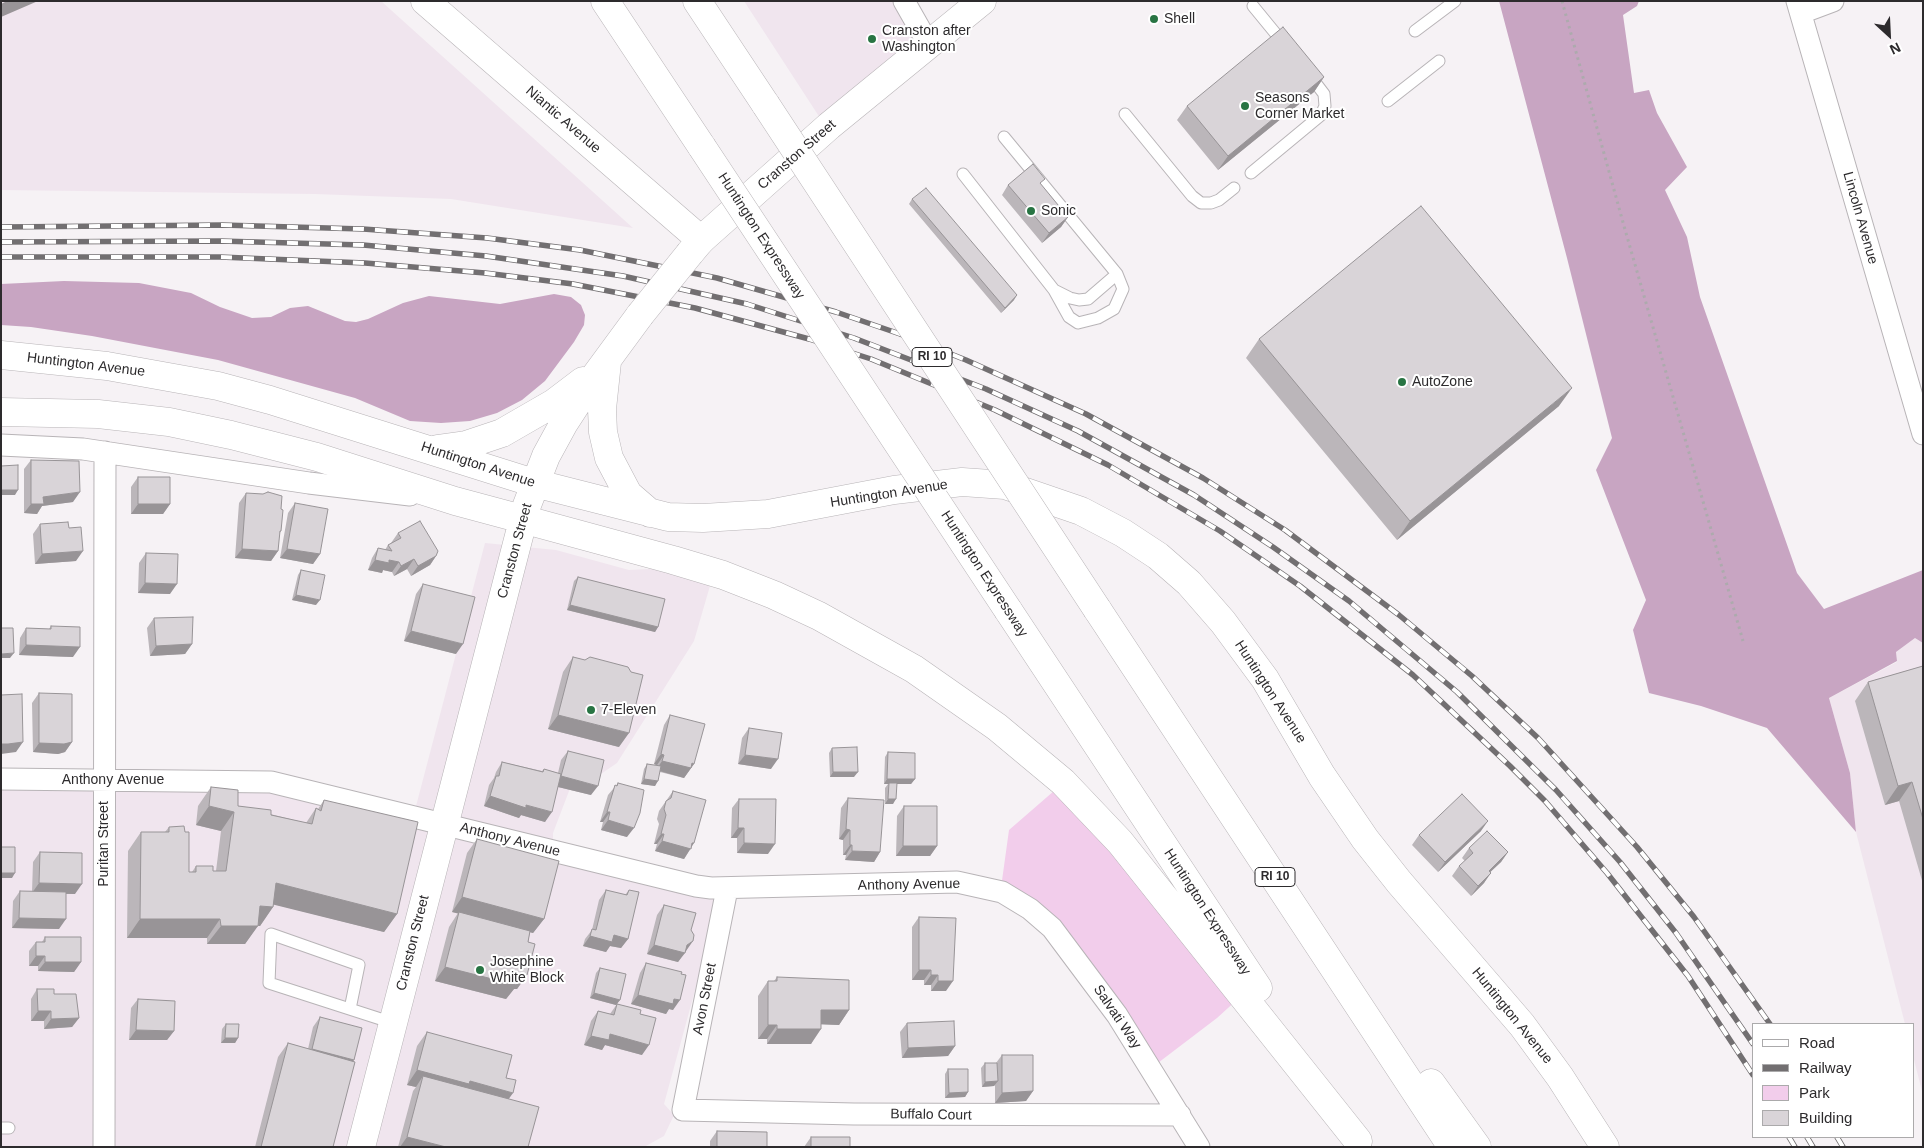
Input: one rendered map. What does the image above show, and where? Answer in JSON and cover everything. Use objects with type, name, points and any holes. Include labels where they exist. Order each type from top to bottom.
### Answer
[{"type":"main road","name":"Niantic Avenue","points":[[426,1],[696,247]]},
{"type":"main road","name":"Huntington Expressway","points":[[605,1],[1360,1144]]},
{"type":"main road","name":"RI 10","points":[[697,1],[1452,1147]]},
{"type":"main road","name":"Cranston Street","points":[[360,1147],[522,519],[534,484],[564,423],[640,315],[696,247],[829,126],[982,1]]},
{"type":"main road","name":"Huntington Avenue","points":[[1,355],[107,366],[191,380],[270,400],[426,448],[534,484],[651,514],[684,518],[754,515],[790,511],[917,486],[984,483],[1025,490],[1064,504],[1141,544],[1189,583],[1223,622],[1265,679],[1322,776],[1360,832],[1399,882],[1522,1025],[1560,1077],[1605,1147]]},
{"type":"main road","points":[[426,448],[466,445],[502,433],[554,403],[607,360]]},
{"type":"main road","points":[[607,360],[602,409],[607,450],[614,469],[628,494],[651,514]]},
{"type":"main road","points":[[1,412],[98,414],[169,422],[292,450],[455,501],[715,573],[774,595],[819,616],[906,665],[997,727],[1063,782],[1120,842],[1360,1144]]},
{"type":"main road","points":[[1235,816],[1477,1147]]},
{"type":"street","points":[[904,1],[929,45]]},
{"type":"street","points":[[1799,7],[1833,1]]},
{"type":"street","name":"Lincoln Avenue","points":[[1799,7],[1923,434]]},
{"type":"street","points":[[1,444],[63,447],[105,452],[318,485],[455,501]]},
{"type":"street","name":"Puritan Street","points":[[104,1147],[105,452]]},
{"type":"street","name":"Anthony Avenue","points":[[1,779],[271,782],[696,886],[727,889],[957,882],[1002,892],[1017,901]]},
{"type":"street","name":"Avon Street","points":[[683,1110],[727,889]]},
{"type":"street","name":"Salvati Way","points":[[1017,901],[1052,928],[1117,1015],[1199,1147]]},
{"type":"street","name":"Buffalo Court","points":[[683,1110],[873,1114],[1180,1115]]},
{"type":"lane","points":[[1415,31],[1455,1]]},
{"type":"lane","points":[[1253,6],[1288,48]]},
{"type":"lane","points":[[1388,101],[1439,61]]},
{"type":"lane","points":[[1251,173],[1321,115],[1325,106],[1324,94],[1301,64]]},
{"type":"lane","points":[[1125,114],[1192,196],[1201,202],[1211,203],[1219,200],[1234,188]]},
{"type":"lane","points":[[963,174],[1054,290],[1069,317],[1078,323],[1092,320],[1114,309],[1120,300],[1123,289],[1117,274],[1004,137]]},
{"type":"lane","points":[[1054,290],[1070,298],[1088,299],[1117,274]]},
{"type":"lane","points":[[350,1009],[359,965],[271,934],[269,983],[393,1023]]},
{"type":"path","points":[[1562,1],[1624,226],[1743,641]]},
{"type":"shaded area","points":[[1,1],[381,1],[633,228],[451,199],[315,194],[1,190]]},
{"type":"shaded area","points":[[744,1],[905,1],[924,32],[822,121]]},
{"type":"shaded area","points":[[1499,1],[1639,1],[1637,6],[1623,15],[1634,93],[1649,90],[1657,113],[1687,167],[1665,190],[1687,237],[1700,297],[1797,573],[1824,609],[1923,570],[1923,643],[1915,638],[1896,652],[1897,661],[1829,698],[1850,773],[1856,832],[1767,728],[1701,706],[1649,693],[1633,630],[1646,600],[1596,470],[1612,438]]},
{"type":"shaded area","points":[[64,281],[139,283],[191,293],[220,307],[252,318],[271,317],[290,308],[308,306],[345,321],[356,322],[368,319],[403,303],[429,296],[500,304],[554,294],[571,297],[581,305],[585,315],[584,325],[574,342],[545,381],[522,400],[497,413],[470,421],[441,423],[410,421],[355,398],[218,360],[92,336],[31,327],[1,325],[1,284]]},
{"type":"shaded area","points":[[485,543],[556,550],[629,570],[709,566],[714,572],[694,641],[617,763],[595,778],[574,778],[553,833],[553,844],[724,884],[664,1104],[674,1115],[664,1136],[644,1147],[1,1147],[1,769],[101,772],[415,810]]},
{"type":"shaded area","points":[[1915,638],[1923,643],[1923,1095],[1914,1060],[1914,1023],[1905,1023],[1856,832],[1850,773],[1829,698],[1897,662],[1896,652]]},
{"type":"green space","points":[[1062,784],[1250,988],[1217,1018],[1150,1069],[1053,930],[1000,895],[1009,830]]},
{"type":"building","name":"Seasons Corner Market","points":[[1283,27],[1324,77],[1228,156],[1187,106]]},
{"type":"building","points":[[1033,164],[1045,179],[1040,183],[1068,217],[1049,233],[1008,185]]},
{"type":"building","points":[[926,188],[1017,295],[1005,308],[912,199]]},
{"type":"building","name":"AutoZone","points":[[1421,206],[1572,388],[1410,521],[1259,339]]},
{"type":"building","points":[[31,460],[79,461],[80,492],[43,497],[44,504],[31,504]]},
{"type":"building","points":[[18,465],[18,490],[1,490],[1,466]]},
{"type":"building","points":[[138,477],[170,477],[170,504],[138,504]]},
{"type":"building","points":[[268,492],[282,496],[281,509],[283,510],[278,551],[242,549],[246,493],[263,494]]},
{"type":"building","points":[[295,503],[328,509],[320,554],[287,549]]},
{"type":"building","points":[[420,521],[438,551],[436,556],[418,566],[414,559],[401,566],[399,562],[389,560],[389,563],[375,560],[378,548],[392,551],[388,545],[401,538],[398,533]]},
{"type":"building","points":[[68,522],[69,528],[81,527],[83,551],[42,554],[40,524]]},
{"type":"building","points":[[146,553],[178,554],[177,584],[145,583]]},
{"type":"building","points":[[301,570],[325,575],[320,600],[296,595]]},
{"type":"building","points":[[578,577],[665,599],[658,627],[570,605]]},
{"type":"building","points":[[423,584],[475,597],[463,644],[411,631]]},
{"type":"building","points":[[193,617],[192,644],[156,646],[154,618]]},
{"type":"building","points":[[51,626],[80,627],[80,647],[26,645],[26,628],[51,629]]},
{"type":"building","points":[[1,628],[13,628],[14,653],[1,654]]},
{"type":"building","name":"7-Eleven","points":[[573,657],[585,660],[590,657],[628,667],[631,672],[643,675],[629,733],[558,715]]},
{"type":"building","points":[[1923,666],[1923,819],[1912,782],[1898,786],[1868,682]]},
{"type":"building","points":[[39,693],[72,694],[72,742],[64,744],[39,743]]},
{"type":"building","points":[[22,694],[23,742],[1,744],[1,695]]},
{"type":"building","points":[[670,715],[705,724],[694,764],[692,763],[691,768],[662,761],[664,755],[661,754]]},
{"type":"building","points":[[749,728],[782,733],[778,759],[745,755]]},
{"type":"building","points":[[857,747],[858,772],[833,772],[832,748]]},
{"type":"building","points":[[568,751],[604,760],[598,786],[561,776]]},
{"type":"building","points":[[888,752],[915,753],[915,779],[887,779]]},
{"type":"building","points":[[502,762],[543,772],[544,769],[561,774],[552,812],[526,805],[526,808],[490,796],[496,776],[499,776]]},
{"type":"building","points":[[647,764],[661,766],[658,781],[644,779]]},
{"type":"building","points":[[618,783],[644,790],[640,813],[634,828],[608,820],[610,812],[607,812],[615,785],[617,786]]},
{"type":"building","points":[[889,783],[897,783],[896,799],[888,799]]},
{"type":"building","points":[[211,787],[238,790],[238,806],[271,810],[271,815],[312,824],[316,808],[321,811],[324,800],[418,822],[397,914],[276,883],[273,907],[260,906],[258,926],[221,926],[220,919],[140,919],[141,832],[169,832],[169,827],[184,826],[185,832],[189,832],[189,872],[196,872],[196,866],[213,866],[213,871],[226,871],[234,812],[209,806]]},
{"type":"building","points":[[673,791],[706,800],[691,849],[662,841],[664,834],[661,834],[666,815],[664,809],[666,801],[671,798]]},
{"type":"building","points":[[1462,794],[1488,821],[1445,862],[1419,835]]},
{"type":"building","points":[[848,798],[884,800],[880,852],[852,851],[850,830],[846,829]]},
{"type":"building","points":[[739,799],[776,799],[775,844],[744,843],[744,828],[738,828]]},
{"type":"building","points":[[904,806],[937,806],[937,846],[903,846]]},
{"type":"building","points":[[1487,831],[1508,852],[1489,871],[1491,873],[1478,886],[1459,866],[1473,853],[1469,848]]},
{"type":"building","points":[[477,839],[559,861],[544,919],[462,897]]},
{"type":"building","points":[[1,847],[15,847],[15,873],[1,873]]},
{"type":"building","points":[[40,852],[82,853],[82,884],[39,883]]},
{"type":"building","points":[[606,890],[627,895],[629,890],[639,892],[628,939],[614,935],[612,942],[590,936],[592,929],[596,930]]},
{"type":"building","points":[[20,891],[66,892],[66,919],[19,918]]},
{"type":"building","points":[[664,905],[696,913],[691,930],[694,935],[693,941],[687,945],[685,953],[654,945]]},
{"type":"building","name":"Josephine White Block","points":[[459,912],[530,931],[528,942],[535,944],[527,975],[520,973],[516,985],[445,967]]},
{"type":"building","points":[[919,917],[956,918],[953,981],[938,981],[938,975],[931,975],[931,970],[919,970]]},
{"type":"building","points":[[45,937],[81,937],[81,962],[45,962],[45,956],[36,956],[36,942],[45,942]]},
{"type":"building","points":[[646,963],[682,972],[681,974],[686,975],[680,1000],[674,999],[673,1004],[638,995]]},
{"type":"building","points":[[600,968],[626,974],[620,1000],[594,993]]},
{"type":"building","points":[[777,977],[849,980],[849,1010],[821,1010],[821,1029],[777,1029],[777,1025],[768,1025],[768,981],[777,981]]},
{"type":"building","points":[[37,989],[54,989],[54,994],[76,994],[79,1018],[51,1019],[51,1011],[38,1011]]},
{"type":"building","points":[[138,999],[175,1001],[174,1031],[136,1030]]},
{"type":"building","points":[[617,1004],[641,1010],[640,1014],[656,1018],[649,1045],[610,1034],[609,1040],[591,1036],[598,1011],[614,1015]]},
{"type":"building","points":[[320,1017],[362,1028],[354,1060],[312,1049]]},
{"type":"building","points":[[954,1021],[955,1046],[908,1048],[907,1023]]},
{"type":"building","points":[[226,1024],[239,1024],[238,1038],[225,1038]]},
{"type":"building","points":[[427,1032],[512,1055],[506,1078],[516,1080],[513,1093],[470,1081],[469,1084],[417,1070]]},
{"type":"building","points":[[288,1043],[355,1062],[333,1147],[261,1147]]},
{"type":"building","points":[[1002,1055],[1033,1055],[1033,1091],[1002,1093]]},
{"type":"building","points":[[985,1063],[997,1063],[998,1081],[985,1082]]},
{"type":"building","points":[[948,1069],[968,1069],[968,1092],[949,1093]]},
{"type":"building","points":[[423,1076],[539,1107],[528,1147],[446,1147],[407,1137]]},
{"type":"building","points":[[717,1131],[767,1132],[767,1147],[717,1147]]},
{"type":"building","points":[[811,1137],[850,1137],[850,1147],[811,1147]]},
{"type":"railway","points":[[1,227],[222,225],[363,229],[487,238],[580,250],[717,278],[836,312],[900,334],[966,360],[1086,414],[1203,478],[1285,530],[1399,615],[1472,676],[1538,738],[1637,847],[1694,917],[1769,1023]]},
{"type":"railway","points":[[1,242],[220,241],[363,245],[486,256],[623,276],[747,304],[854,338],[986,389],[1078,431],[1194,495],[1273,547],[1349,601],[1457,692],[1556,790],[1620,862],[1676,933],[1752,1043]]},
{"type":"railway","points":[[1,257],[220,257],[365,263],[485,273],[573,284],[695,308],[809,339],[871,359],[995,410],[1108,465],[1220,531],[1300,586],[1413,675],[1545,801],[1607,873],[1688,976],[1752,1073]]},
{"type":"railway","points":[[1790,1138],[1795,1147]]},
{"type":"railway","points":[[1808,1138],[1813,1147]]},
{"type":"railway","points":[[1838,1138],[1843,1147]]},
{"type":"place","name":"Shell","points":[[1154,19]]},
{"type":"place","name":"Cranston after Washington","points":[[872,39]]},
{"type":"place","name":"Seasons Corner Market","points":[[1245,106]]},
{"type":"place","name":"Sonic","points":[[1031,211]]},
{"type":"place","name":"AutoZone","points":[[1402,382]]},
{"type":"place","name":"7-Eleven","points":[[591,710]]},
{"type":"place","name":"Josephine White Block","points":[[480,970]]}]
